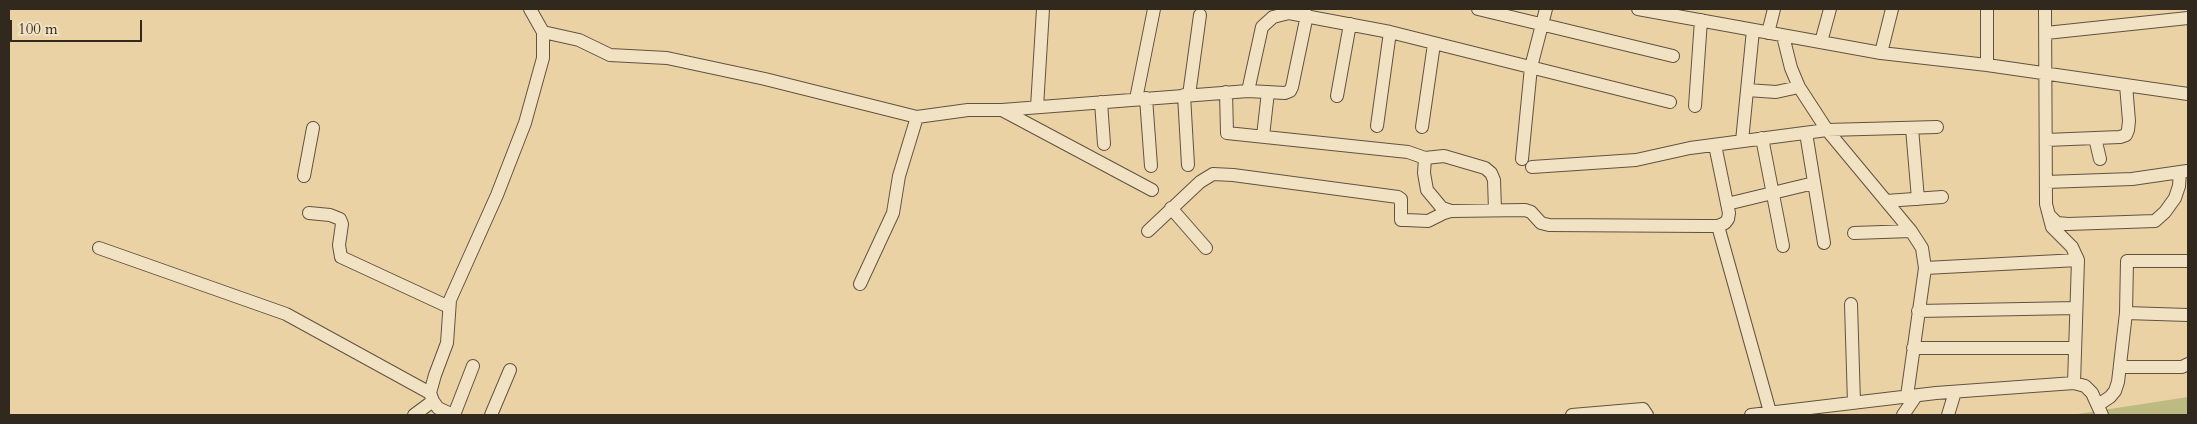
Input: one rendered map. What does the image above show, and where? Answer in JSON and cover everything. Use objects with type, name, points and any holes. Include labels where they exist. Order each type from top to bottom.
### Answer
[{"type":"street","points":[[414,415],[432,397],[435,375],[447,343],[450,300],[498,195],[525,123],[543,58],[543,32],[530,9]]},
{"type":"street","points":[[1037,107],[1043,9]]},
{"type":"street","points":[[1151,166],[1141,98],[1154,9]]},
{"type":"street","points":[[1478,9],[1673,56]]},
{"type":"street","points":[[1522,159],[1531,67],[1546,9]]},
{"type":"street","points":[[1638,9],[1880,53],[1987,65],[2188,94]]},
{"type":"street","points":[[1768,33],[1774,9]]},
{"type":"street","points":[[1821,42],[1830,9]]},
{"type":"street","points":[[1880,53],[1892,9]]},
{"type":"street","points":[[1987,9],[1987,65]]},
{"type":"street","points":[[2045,9],[2046,204],[2052,226],[2072,247],[2078,260],[2074,383]]},
{"type":"street","points":[[1248,90],[1262,27],[1268,15],[1282,14],[1307,15],[1390,32],[1670,102]]},
{"type":"street","points":[[1188,165],[1186,95],[1200,15]]},
{"type":"street","points":[[543,32],[579,40],[610,55],[667,58],[765,78],[917,117],[968,110],[1002,110],[1248,90],[1285,93],[1290,91],[1292,87],[1307,15]]},
{"type":"street","points":[[2046,33],[2188,18]]},
{"type":"street","points":[[1696,106],[1701,20]]},
{"type":"street","points":[[1337,96],[1350,24]]},
{"type":"street","points":[[1742,141],[1753,30]]},
{"type":"street","points":[[1377,126],[1390,32]]},
{"type":"street","points":[[1783,36],[1791,68],[1799,87],[1827,130],[1911,231],[1922,248],[1925,268],[1913,348],[1911,396],[1903,415]]},
{"type":"street","points":[[1422,127],[1434,44]]},
{"type":"street","points":[[2046,140],[2120,138],[2126,135],[2129,121],[2126,84]]},
{"type":"street","points":[[1747,90],[1776,92],[1799,87]]},
{"type":"street","points":[[1226,92],[1227,133],[1408,152],[1425,158],[1444,156],[1485,168],[1491,173],[1494,180],[1496,210]]},
{"type":"street","points":[[1263,136],[1268,92]]},
{"type":"street","points":[[1101,102],[1104,144]]},
{"type":"street","points":[[1002,110],[1152,190]]},
{"type":"street","points":[[860,284],[893,213],[899,176],[917,117]]},
{"type":"street","points":[[1532,167],[1636,160],[1715,145],[1827,130],[1937,127]]},
{"type":"street","points":[[304,176],[313,128]]},
{"type":"street","points":[[1912,128],[1918,199]]},
{"type":"street","points":[[1806,133],[1824,243]]},
{"type":"street","points":[[1762,138],[1783,246]]},
{"type":"street","points":[[2095,138],[2100,159]]},
{"type":"street","points":[[1148,231],[1206,177],[1222,174],[1398,197],[1401,199],[1401,220],[1428,221],[1444,212],[1525,210],[1531,212],[1542,223],[1549,225],[1718,226],[1725,224],[1728,219],[1727,204],[1715,145]]},
{"type":"street","points":[[1425,158],[1424,173],[1427,190],[1442,208],[1451,212]]},
{"type":"street","points":[[2046,182],[2132,179],[2184,172],[2175,198],[2165,212],[2155,221],[2068,224],[2057,223],[2049,215]]},
{"type":"street","points":[[1727,204],[1814,183]]},
{"type":"street","points":[[1886,201],[1942,198]]},
{"type":"street","points":[[1171,208],[1206,248]]},
{"type":"street","points":[[309,213],[330,215],[340,219],[342,224],[339,245],[341,257],[449,307]]},
{"type":"street","points":[[1718,226],[1770,412]]},
{"type":"street","points":[[1854,233],[1911,231]]},
{"type":"street","points":[[99,248],[286,314],[432,397],[438,408],[453,415],[473,366]]},
{"type":"street","points":[[1925,268],[2078,260]]},
{"type":"street","points":[[1751,415],[1911,396],[2074,383],[2085,386],[2092,393],[2100,410],[2115,392],[2121,367],[2126,313],[2127,261],[2188,261]]},
{"type":"street","points":[[1851,304],[1854,403]]},
{"type":"street","points":[[1918,311],[2076,308]]},
{"type":"street","points":[[2126,313],[2188,314]]},
{"type":"street","points":[[1913,348],[2075,348]]},
{"type":"street","points":[[2121,367],[2182,367],[2188,364]]},
{"type":"street","points":[[491,415],[510,370]]},
{"type":"street","points":[[1948,415],[1955,392]]},
{"type":"street","points":[[1572,415],[1643,409],[1648,415]]},
{"type":"shaded area","points":[[2188,397],[2188,415],[2071,415]]}]
